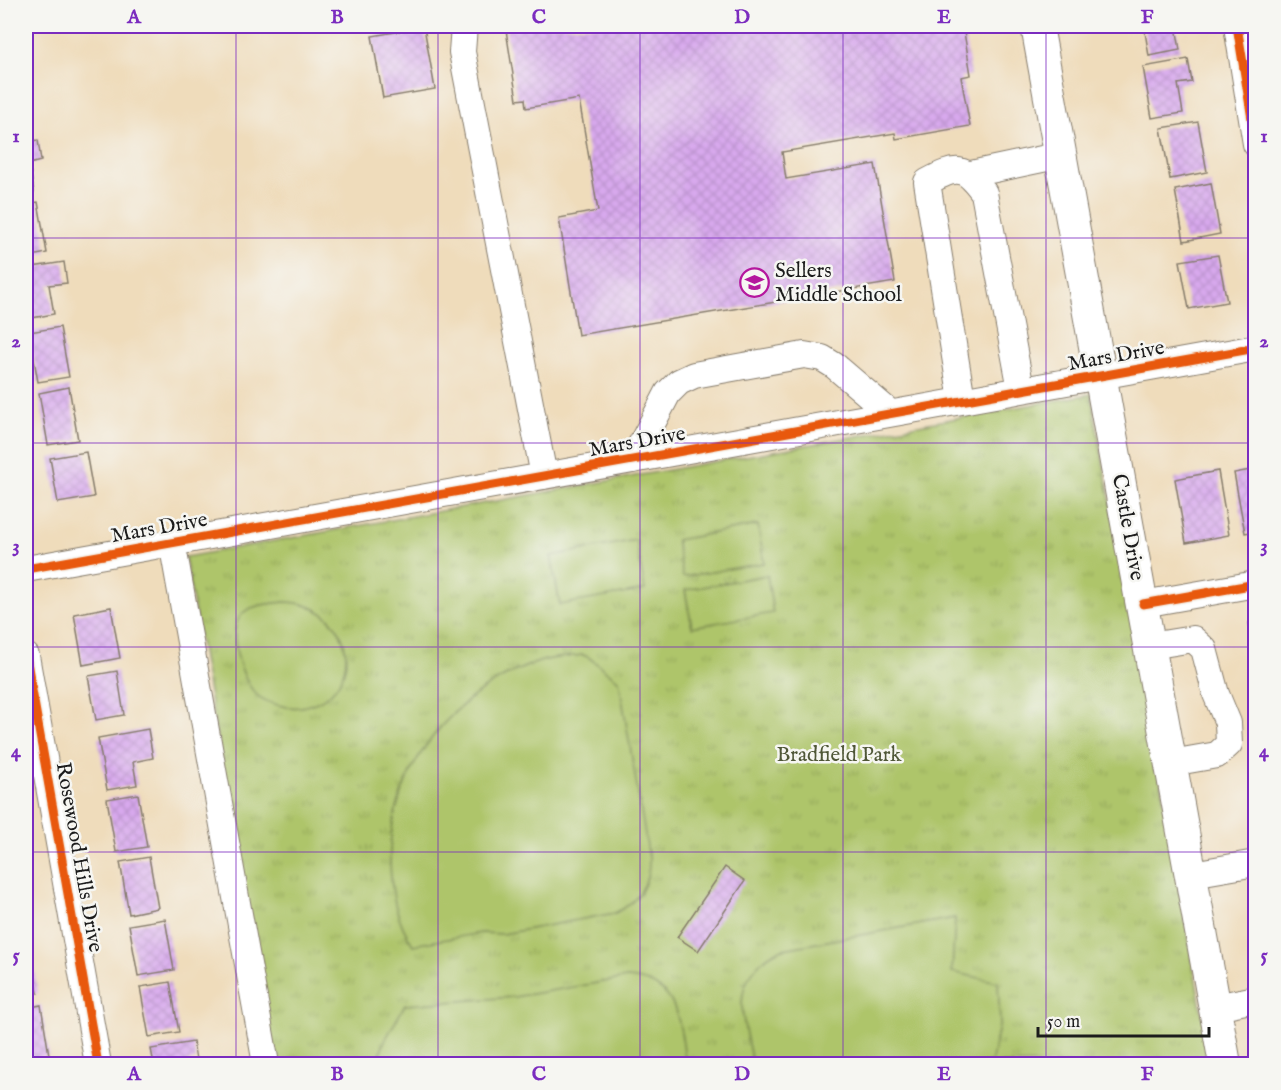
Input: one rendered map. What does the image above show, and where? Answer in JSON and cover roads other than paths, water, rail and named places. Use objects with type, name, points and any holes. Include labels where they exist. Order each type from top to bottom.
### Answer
[{"type":"main road","name":"Castle Drive","points":[[1037,26],[1225,1065]]},
{"type":"street","points":[[464,26],[462,52],[544,476]]},
{"type":"street","points":[[1237,26],[1256,144]]},
{"type":"street","points":[[962,400],[927,182],[942,174],[958,170],[971,174],[1061,155]]},
{"type":"street","points":[[971,174],[984,193],[1021,390]]},
{"type":"street","name":"Mars Drive","points":[[26,569],[1256,348]]},
{"type":"street","points":[[633,460],[668,393],[679,382],[694,375],[804,356],[822,358],[835,366],[890,413]]},
{"type":"street","points":[[172,542],[266,1065]]},
{"type":"street","points":[[1143,603],[1256,584]]},
{"type":"street","points":[[1150,646],[1192,639],[1204,649],[1216,693],[1228,723],[1229,744],[1217,755],[1172,763]]},
{"type":"street","name":"Rosewood Hills Drive","points":[[26,656],[98,1065]]},
{"type":"street","points":[[1192,874],[1256,863]]},
{"type":"street","points":[[1215,1007],[1256,999]]},
{"type":"place","name":"Sellers Middle School","points":[[754,282]]},
{"type":"park label","name":"Bradfield Park","points":[[839,754]]}]
